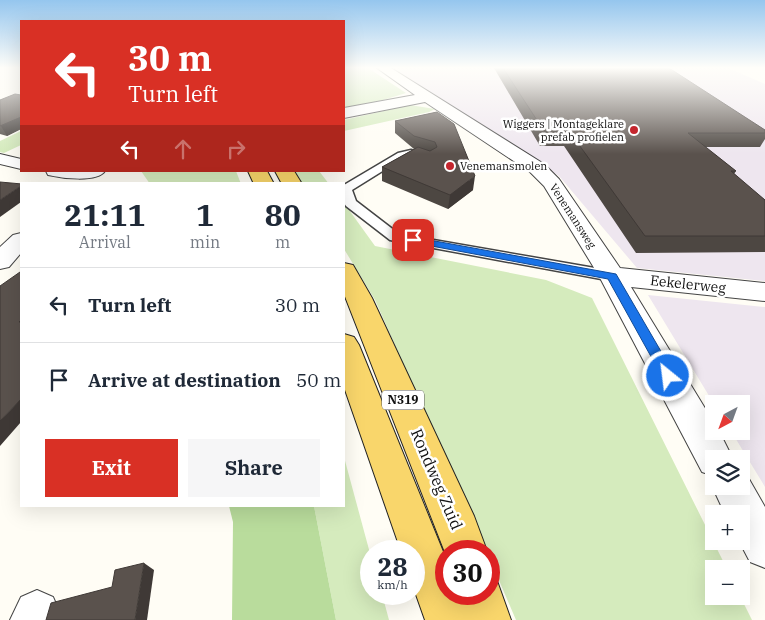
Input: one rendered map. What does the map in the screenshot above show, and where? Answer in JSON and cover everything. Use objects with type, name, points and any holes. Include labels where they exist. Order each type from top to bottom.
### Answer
[{"type":"main road","name":"Rondweg Zuid","points":[[345,273],[359,298],[462,540]]},
{"type":"main road","name":"N319","points":[[345,348],[448,620]]},
{"type":"main road","points":[[483,605],[488,620]]},
{"type":"street","points":[[345,114],[427,97]]},
{"type":"street","name":"Venemansweg","points":[[427,97],[537,168],[552,183],[612,276],[710,450]]},
{"type":"street","points":[[0,159],[20,164]]},
{"type":"street","points":[[62,172],[88,176]]},
{"type":"street","points":[[0,261],[20,241]]},
{"type":"street","name":"Eekelerweg","points":[[612,276],[765,292]]},
{"type":"street","points":[[736,495],[765,547]]},
{"type":"lane","points":[[429,158],[411,153],[402,154],[346,189],[350,203],[395,237],[612,276]]},
{"type":"shaded area","points":[[436,97],[765,97],[765,281],[637,268],[559,176]]},
{"type":"shaded area","points":[[648,295],[765,307],[765,487],[750,462],[750,450],[743,450],[736,440],[750,440],[750,395],[709,395]]},
{"type":"green space","points":[[345,97],[393,97],[345,108]]},
{"type":"green space","points":[[410,105],[435,109],[429,112],[345,131],[345,120]]},
{"type":"green space","points":[[20,131],[20,145],[4,153],[0,152],[0,141]]},
{"type":"green space","points":[[142,172],[236,172],[240,182],[149,182]]},
{"type":"green space","points":[[296,172],[320,172],[327,182],[302,182]]},
{"type":"green space","points":[[345,204],[375,246],[546,280],[592,298],[705,525],[705,550],[718,550],[723,560],[705,560],[705,605],[744,605],[752,620],[516,620],[500,583],[500,540],[481,540],[375,300],[345,251]]},
{"type":"green space","points":[[345,461],[366,540],[360,540],[360,605],[385,605],[389,620],[336,620],[314,507],[345,507]]},
{"type":"green space","points":[[229,507],[314,507],[336,620],[232,620],[233,522]]},
{"type":"building","points":[[8,97],[20,97],[20,117],[0,126],[0,100]]},
{"type":"building","name":"Wiggers | Montageklare prefab profielen","points":[[522,97],[714,97],[765,130],[765,133],[688,133],[736,171],[731,171],[765,200],[765,236],[645,236],[569,131],[544,131]]},
{"type":"building","points":[[437,112],[454,124],[475,176],[450,195],[382,167],[418,147],[430,151],[437,147],[435,142],[414,136],[395,121]]},
{"type":"building","points":[[0,182],[20,184],[20,187],[0,200]]},
{"type":"building","points":[[20,272],[20,400],[0,421],[0,286]]},
{"type":"building","points":[[144,563],[135,620],[46,620],[51,603],[112,587],[115,570]]},
{"type":"place","name":"Wiggers | Montageklare prefab profielen","points":[[634,130]]},
{"type":"place","name":"Venemansmolen","points":[[450,166]]},
{"type":"route","points":[[413,240],[612,276],[668,376]]}]
